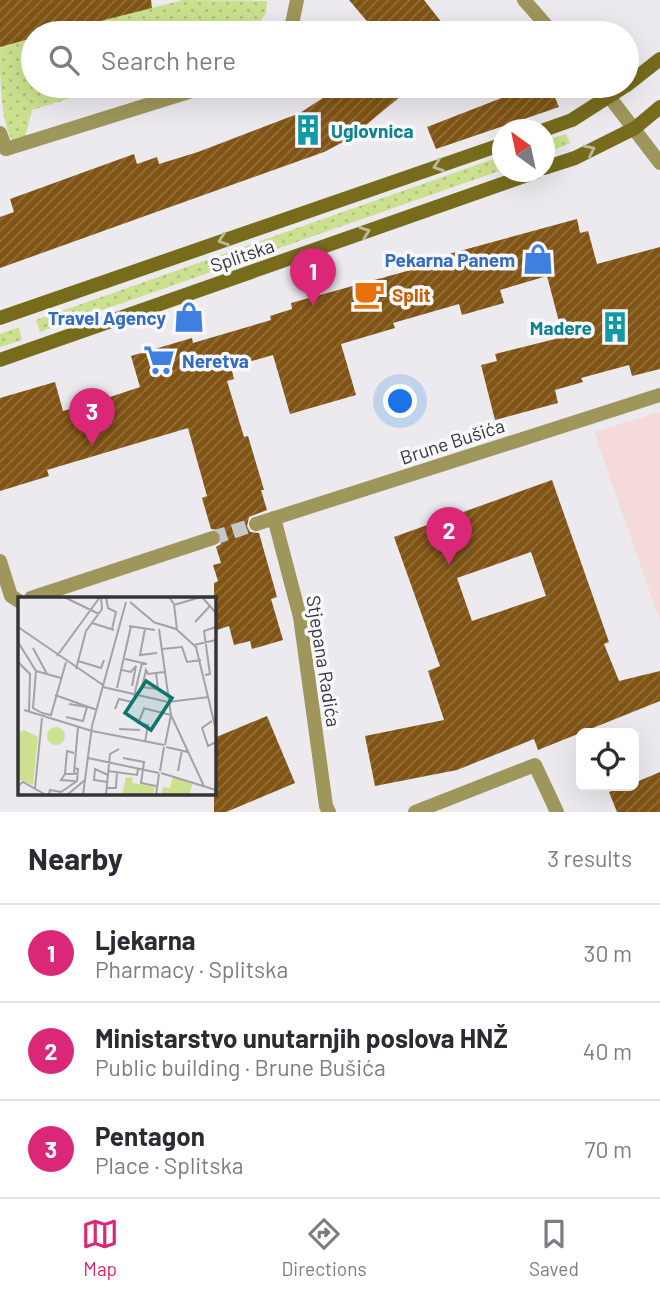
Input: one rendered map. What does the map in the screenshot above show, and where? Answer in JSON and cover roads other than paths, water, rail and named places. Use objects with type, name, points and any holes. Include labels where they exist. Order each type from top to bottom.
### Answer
[{"type":"main road","points":[[639,75],[660,59]]},
{"type":"main road","points":[[555,126],[572,120],[598,98]]},
{"type":"main road","points":[[555,165],[635,128],[660,107]]},
{"type":"main road","name":"Splitska","points":[[0,318],[492,147]]},
{"type":"main road","name":"Splitska","points":[[0,360],[507,182]]},
{"type":"street","points":[[293,21],[297,0]]},
{"type":"street","points":[[524,0],[542,21]]},
{"type":"street","points":[[0,133],[3,152],[171,98]]},
{"type":"street","points":[[611,98],[660,163]]},
{"type":"street","name":"Brune Bušića","points":[[256,524],[660,395]]},
{"type":"street","name":"Stjepana Radića","points":[[274,518],[300,617],[329,812]]},
{"type":"street","points":[[34,597],[213,538]]},
{"type":"street","points":[[0,561],[4,587],[18,600]]},
{"type":"street","points":[[415,812],[535,765],[557,812]]},
{"type":"tunnel","points":[[213,538],[256,524]]},
{"type":"place","name":"Uglovnica","points":[[308,130]]},
{"type":"place","name":"Pekarna Panem","points":[[538,259]]},
{"type":"place","name":"Split","points":[[369,294]]},
{"type":"place","name":"Ljekarna","points":[[313,306]]},
{"type":"place","name":"Travel Agency","points":[[189,317]]},
{"type":"place","name":"Madere","points":[[615,327]]},
{"type":"place","name":"Neretva","points":[[159,360]]},
{"type":"place","name":"Pentagon","points":[[92,446]]},
{"type":"place","name":"Ministarstvo unutarnjih poslova HNŽ","points":[[449,565]]}]
